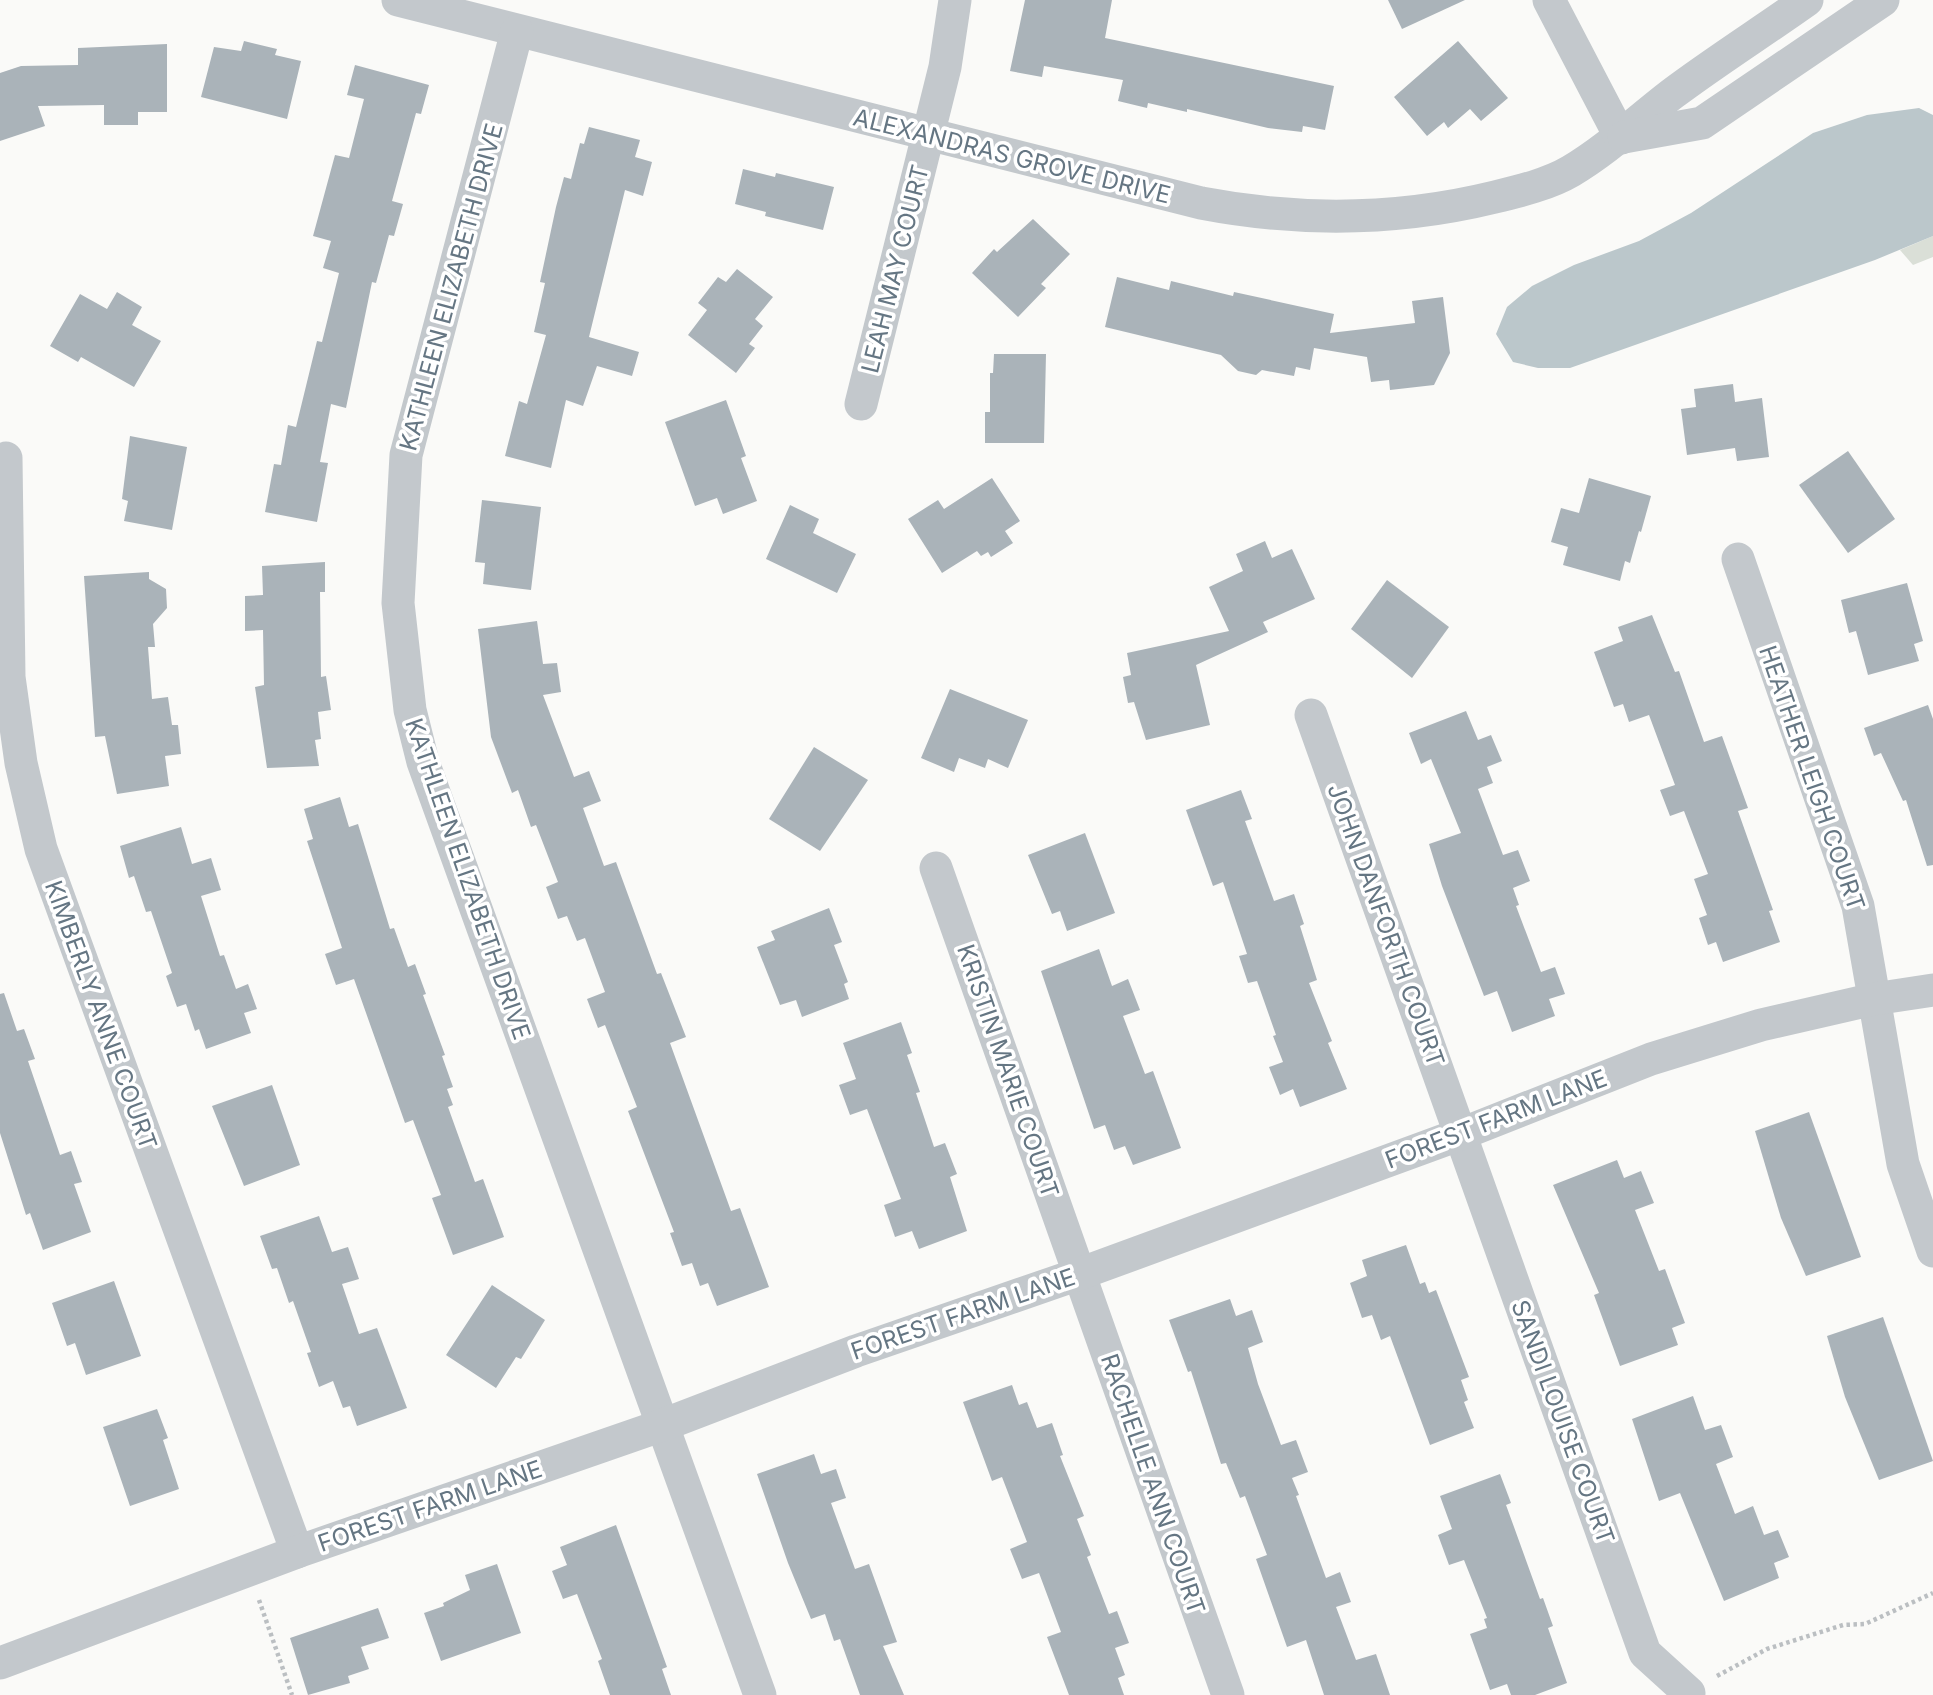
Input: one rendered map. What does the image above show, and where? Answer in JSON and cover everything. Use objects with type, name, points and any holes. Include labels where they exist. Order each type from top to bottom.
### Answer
[{"type":"street","name":"ALEXANDRAS GROVE DRIVE","points":[[398,0],[1201,203],[1286,216],[1344,218],[1401,215],[1459,206],[1514,192],[1568,173],[1621,138],[1671,95],[1807,0]]},
{"type":"street","name":"LEAH MAY COURT","points":[[861,404],[945,67],[955,0]]},
{"type":"street","points":[[1549,0],[1621,138]]},
{"type":"street","name":"ALEXANDRAS GROVE DRIVE","points":[[1621,138],[1702,123],[1884,0]]},
{"type":"street","name":"KATHLEEN ELIZABETH DRIVE","points":[[517,31],[406,455],[398,603],[402,656],[410,710],[423,762],[760,1695]]},
{"type":"street","name":"KIMBERLY ANNE COURT","points":[[6,458],[9,677],[21,763],[41,849],[297,1552]]},
{"type":"street","name":"HEATHER LEIGH COURT","points":[[1738,559],[1858,906],[1903,1164],[1933,1251]]},
{"type":"street","name":"JOHN DANFORTH COURT","points":[[1311,715],[1461,1134]]},
{"type":"street","name":"KRISTIN MARIE COURT","points":[[936,868],[1079,1274]]},
{"type":"street","name":"FOREST FARM LANE","points":[[0,1663],[297,1552],[663,1425],[856,1351],[1079,1274],[1461,1134],[1651,1059],[1762,1025],[1874,999],[1933,990]]},
{"type":"street","name":"SANDI LOUISE COURT","points":[[1461,1134],[1645,1653],[1689,1693]]},
{"type":"street","name":"RACHELLE ANN COURT","points":[[1079,1274],[1228,1695]]},
{"type":"path","points":[[249,1570],[292,1695]]},
{"type":"path","points":[[1689,1693],[1767,1649],[1843,1625],[1865,1624],[1933,1593]]},
{"type":"shaded area","points":[[1919,108],[1933,115],[1933,236],[1875,260],[1570,368],[1538,368],[1513,362],[1496,334],[1507,307],[1532,286],[1574,265],[1639,241],[1691,213],[1813,133],[1867,115]]},
{"type":"shaded area","points":[[1933,236],[1933,257],[1913,265],[1900,250]]},
{"type":"building","points":[[1025,0],[1112,0],[1105,38],[1334,86],[1325,130],[1303,126],[1302,132],[1268,128],[1187,109],[1187,112],[1148,103],[1147,108],[1118,101],[1123,80],[1044,66],[1042,77],[1010,71]]},
{"type":"building","points":[[1388,0],[1465,0],[1402,29]]},
{"type":"building","points":[[244,41],[277,49],[275,55],[301,61],[287,119],[201,97],[214,47],[241,51]]},
{"type":"building","points":[[1458,41],[1508,98],[1481,121],[1470,109],[1448,128],[1444,122],[1427,136],[1394,97]]},
{"type":"building","points":[[167,44],[167,112],[138,112],[138,125],[104,125],[104,105],[38,106],[45,126],[0,141],[0,73],[21,66],[78,65],[78,48]]},
{"type":"building","points":[[355,65],[429,85],[421,114],[416,113],[392,201],[403,204],[394,236],[389,235],[376,283],[372,282],[346,408],[331,404],[320,462],[328,463],[317,522],[265,512],[274,464],[281,465],[288,425],[296,427],[317,341],[322,342],[339,273],[323,268],[331,241],[313,236],[335,155],[349,158],[364,99],[347,95]]},
{"type":"building","points":[[589,127],[640,140],[635,157],[652,162],[643,196],[625,190],[589,337],[639,352],[632,376],[597,366],[583,406],[566,400],[551,468],[505,456],[519,401],[527,404],[546,335],[534,332],[545,283],[540,282],[556,207],[564,177],[571,179],[580,143],[584,144]]},
{"type":"building","points":[[743,169],[775,177],[776,173],[834,187],[823,230],[765,216],[766,212],[735,204]]},
{"type":"building","points":[[1033,219],[1070,254],[1041,284],[1046,288],[1018,317],[972,273],[994,249],[997,252]]},
{"type":"building","points":[[737,269],[773,297],[755,319],[763,326],[749,344],[755,348],[736,373],[688,335],[707,310],[698,303],[718,277],[726,282]]},
{"type":"building","points":[[1117,277],[1169,290],[1171,281],[1233,296],[1234,292],[1334,314],[1330,333],[1415,323],[1412,301],[1443,297],[1450,353],[1434,385],[1390,390],[1389,380],[1371,382],[1367,357],[1314,348],[1310,370],[1296,367],[1294,376],[1262,370],[1256,375],[1238,371],[1221,355],[1105,327]]},
{"type":"building","points":[[117,292],[142,307],[132,325],[161,341],[134,387],[81,357],[78,362],[50,346],[80,294],[107,309]]},
{"type":"building","points":[[994,354],[1046,354],[1044,443],[985,443],[985,412],[990,412],[990,373],[993,373]]},
{"type":"building","points":[[1733,384],[1735,402],[1762,398],[1769,457],[1737,461],[1735,448],[1687,455],[1681,409],[1696,407],[1694,389]]},
{"type":"building","points":[[726,400],[746,456],[741,458],[757,501],[723,514],[717,498],[695,506],[665,422]]},
{"type":"building","points":[[130,436],[187,447],[172,530],[124,521],[128,501],[122,499]]},
{"type":"building","points":[[1848,451],[1895,519],[1848,553],[1799,485]]},
{"type":"building","points":[[992,478],[1020,521],[1005,531],[1013,543],[991,557],[988,552],[981,556],[977,551],[942,573],[908,519],[938,500],[944,509]]},
{"type":"building","points":[[1589,478],[1651,496],[1630,563],[1625,561],[1620,581],[1563,565],[1568,547],[1551,542],[1561,508],[1579,513]]},
{"type":"building","points":[[482,500],[541,507],[531,590],[483,584],[485,563],[475,562]]},
{"type":"building","points":[[790,505],[819,519],[813,533],[856,554],[837,593],[766,559]]},
{"type":"building","points":[[1265,541],[1272,558],[1292,549],[1315,599],[1263,622],[1268,632],[1196,665],[1210,725],[1146,740],[1134,702],[1128,703],[1123,677],[1131,675],[1127,653],[1229,631],[1209,587],[1243,571],[1236,554]]},
{"type":"building","points":[[325,562],[325,592],[320,592],[321,677],[326,676],[331,710],[318,712],[321,739],[315,740],[319,766],[267,768],[255,687],[264,685],[263,630],[245,631],[245,596],[263,595],[262,566]]},
{"type":"building","points":[[149,572],[149,579],[166,589],[167,608],[153,624],[155,647],[148,647],[152,699],[168,697],[172,725],[178,725],[181,754],[165,756],[169,786],[117,794],[105,736],[95,737],[84,576]]},
{"type":"building","points":[[1387,580],[1449,627],[1412,678],[1351,629]]},
{"type":"building","points":[[1907,583],[1923,641],[1914,644],[1919,661],[1868,675],[1856,631],[1849,633],[1841,600]]},
{"type":"building","points":[[1652,615],[1675,672],[1679,671],[1704,742],[1722,736],[1748,808],[1738,811],[1773,910],[1769,911],[1780,942],[1723,962],[1716,942],[1708,945],[1699,918],[1707,915],[1694,879],[1708,874],[1684,811],[1670,816],[1660,790],[1675,785],[1649,715],[1629,722],[1623,704],[1614,707],[1594,652],[1623,641],[1618,627]]},
{"type":"building","points":[[537,621],[543,664],[557,663],[561,692],[543,695],[574,777],[589,771],[601,801],[583,808],[604,866],[616,862],[657,974],[661,973],[686,1037],[670,1043],[731,1211],[740,1208],[769,1287],[717,1306],[708,1283],[700,1286],[692,1263],[682,1266],[670,1233],[674,1232],[628,1111],[637,1107],[605,1025],[598,1028],[587,999],[605,992],[585,938],[577,941],[567,916],[558,919],[546,887],[558,882],[536,825],[531,827],[518,790],[512,793],[491,737],[478,629]]},
{"type":"building","points":[[950,689],[1028,720],[1008,768],[988,759],[985,768],[959,758],[954,772],[921,758]]},
{"type":"building","points":[[1928,705],[1933,719],[1933,865],[1927,866],[1906,800],[1903,801],[1881,753],[1874,756],[1864,728]]},
{"type":"building","points":[[1466,711],[1478,740],[1491,735],[1502,761],[1487,767],[1493,783],[1478,789],[1503,855],[1518,850],[1530,881],[1513,888],[1519,905],[1516,906],[1541,972],[1555,967],[1565,994],[1549,999],[1555,1016],[1512,1032],[1497,991],[1484,996],[1442,886],[1429,844],[1461,833],[1431,759],[1421,764],[1409,733]]},
{"type":"building","points":[[814,747],[868,780],[820,851],[769,819]]},
{"type":"building","points":[[1241,790],[1252,819],[1245,821],[1274,901],[1294,894],[1304,924],[1300,926],[1317,980],[1309,983],[1332,1041],[1328,1043],[1347,1089],[1300,1107],[1293,1089],[1280,1095],[1269,1067],[1283,1062],[1273,1036],[1276,1035],[1257,981],[1248,983],[1239,956],[1247,954],[1223,882],[1213,886],[1186,810]]},
{"type":"building","points":[[340,797],[349,827],[358,824],[390,929],[394,928],[408,967],[415,964],[453,1087],[447,1089],[453,1105],[448,1107],[475,1182],[483,1179],[504,1237],[453,1255],[432,1198],[441,1195],[413,1120],[405,1123],[354,979],[336,985],[325,954],[342,948],[307,841],[313,839],[304,809]]},
{"type":"building","points":[[181,827],[192,864],[211,858],[221,890],[201,896],[220,956],[224,955],[236,989],[248,984],[257,1009],[244,1013],[251,1033],[206,1049],[199,1029],[195,1031],[186,1004],[177,1007],[166,976],[172,973],[151,911],[146,912],[134,876],[129,878],[120,846]]},
{"type":"building","points":[[1085,833],[1115,913],[1067,931],[1060,911],[1052,914],[1028,855]]},
{"type":"building","points":[[829,908],[842,942],[834,945],[848,982],[844,984],[849,999],[802,1017],[796,1000],[780,1005],[757,947],[775,940],[771,931]]},
{"type":"building","points":[[1099,949],[1112,986],[1128,979],[1140,1010],[1123,1016],[1145,1074],[1153,1071],[1181,1148],[1133,1165],[1125,1146],[1114,1150],[1105,1125],[1094,1129],[1041,971]]},
{"type":"building","points":[[4,993],[17,1031],[24,1029],[35,1059],[28,1061],[60,1155],[71,1151],[82,1182],[74,1184],[91,1232],[43,1250],[30,1213],[26,1215],[0,1133],[0,994]]},
{"type":"building","points":[[901,1022],[912,1053],[907,1055],[920,1092],[916,1093],[934,1147],[945,1143],[957,1174],[950,1177],[967,1231],[919,1249],[912,1231],[895,1237],[884,1205],[901,1199],[867,1109],[850,1115],[839,1085],[856,1079],[843,1043]]},
{"type":"building","points":[[272,1085],[300,1165],[244,1186],[212,1106]]},
{"type":"building","points":[[1809,1112],[1861,1257],[1806,1276],[1781,1218],[1755,1131]]},
{"type":"building","points":[[1617,1160],[1624,1178],[1641,1171],[1654,1203],[1635,1210],[1659,1271],[1665,1269],[1685,1323],[1672,1328],[1678,1345],[1620,1366],[1594,1295],[1599,1293],[1553,1185]]},
{"type":"building","points":[[319,1216],[332,1252],[348,1247],[359,1279],[342,1284],[359,1334],[377,1328],[407,1408],[357,1426],[350,1406],[343,1408],[333,1381],[319,1387],[307,1353],[311,1352],[293,1301],[289,1303],[277,1268],[272,1269],[260,1236]]},
{"type":"building","points":[[1406,1245],[1420,1284],[1425,1282],[1429,1293],[1436,1290],[1469,1377],[1461,1380],[1468,1400],[1464,1402],[1474,1428],[1430,1445],[1390,1336],[1381,1340],[1372,1315],[1362,1318],[1350,1283],[1367,1276],[1362,1260]]},
{"type":"building","points":[[114,1281],[141,1356],[86,1375],[75,1343],[67,1346],[52,1303]]},
{"type":"building","points":[[492,1285],[545,1320],[521,1359],[516,1357],[496,1388],[446,1355]]},
{"type":"building","points":[[1230,1299],[1236,1316],[1252,1310],[1263,1342],[1248,1348],[1258,1384],[1281,1445],[1296,1440],[1308,1472],[1292,1478],[1299,1495],[1296,1496],[1326,1578],[1340,1572],[1351,1602],[1336,1607],[1356,1660],[1376,1654],[1390,1695],[1324,1695],[1306,1640],[1287,1647],[1256,1559],[1267,1555],[1245,1496],[1240,1498],[1226,1463],[1221,1464],[1191,1371],[1188,1372],[1169,1320]]},
{"type":"building","points":[[1883,1317],[1933,1461],[1879,1480],[1845,1397],[1827,1336]]},
{"type":"building","points":[[1012,1385],[1019,1405],[1027,1402],[1037,1428],[1052,1423],[1063,1455],[1060,1456],[1084,1516],[1077,1519],[1091,1555],[1087,1557],[1109,1614],[1117,1611],[1129,1643],[1115,1648],[1125,1675],[1118,1678],[1124,1695],[1069,1695],[1047,1637],[1061,1632],[1039,1573],[1022,1579],[1010,1549],[1027,1542],[1002,1477],[992,1481],[963,1402]]},
{"type":"building","points":[[1693,1396],[1705,1430],[1721,1425],[1733,1457],[1716,1464],[1735,1514],[1753,1506],[1764,1535],[1778,1530],[1789,1557],[1774,1563],[1779,1578],[1724,1601],[1680,1493],[1659,1501],[1632,1419]]},
{"type":"building","points":[[157,1409],[168,1438],[163,1440],[179,1489],[130,1506],[103,1427]]},
{"type":"building","points":[[814,1454],[821,1474],[836,1469],[846,1498],[831,1503],[855,1569],[869,1564],[897,1642],[883,1646],[904,1695],[860,1695],[840,1639],[834,1641],[825,1614],[811,1619],[788,1563],[757,1474]]},
{"type":"building","points":[[1500,1474],[1511,1503],[1506,1505],[1540,1599],[1543,1598],[1553,1626],[1548,1628],[1567,1683],[1535,1695],[1511,1695],[1507,1684],[1490,1690],[1470,1634],[1487,1628],[1484,1619],[1487,1618],[1464,1560],[1449,1565],[1438,1535],[1452,1529],[1440,1496]]},
{"type":"building","points":[[616,1525],[667,1667],[662,1669],[671,1695],[610,1695],[598,1661],[602,1659],[577,1594],[563,1599],[552,1571],[567,1565],[560,1547]]},
{"type":"building","points":[[497,1564],[521,1633],[441,1661],[424,1613],[444,1606],[443,1603],[470,1590],[465,1575]]},
{"type":"building","points":[[378,1608],[389,1638],[361,1647],[369,1669],[348,1676],[350,1683],[308,1695],[290,1638]]}]
